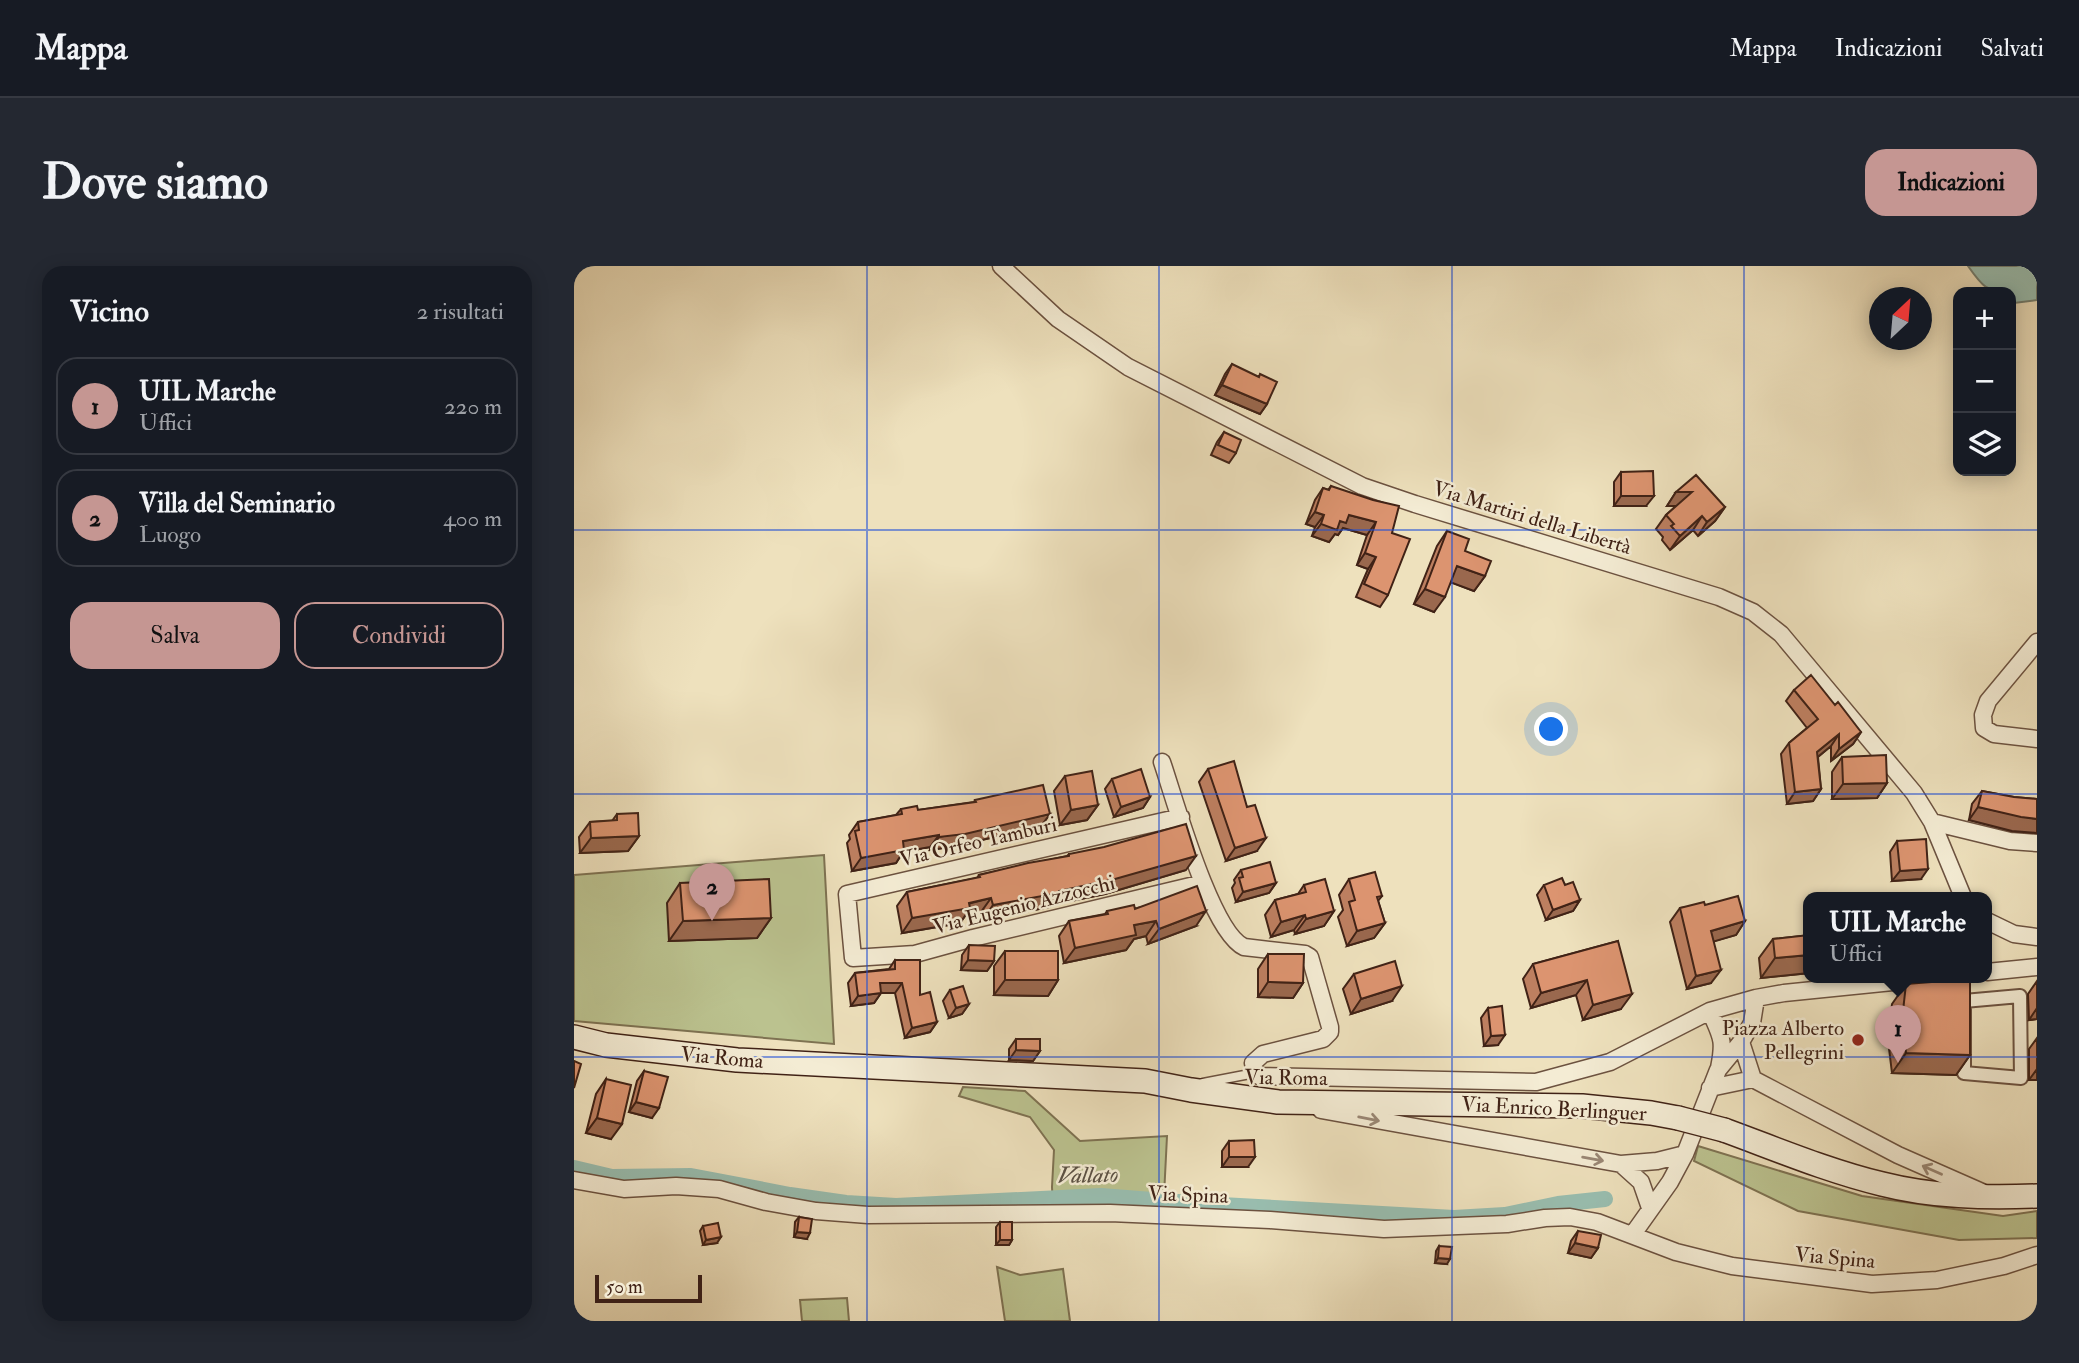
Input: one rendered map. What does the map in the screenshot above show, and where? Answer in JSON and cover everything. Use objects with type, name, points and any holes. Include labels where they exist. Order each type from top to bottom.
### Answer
[{"type":"main road","name":"Via Roma","points":[[574,1037],[606,1045],[737,1060],[1145,1081]]},
{"type":"main road","name":"Via Enrico Berlinguer","points":[[1145,1081],[1278,1102],[1582,1106],[1651,1113],[1724,1130],[1831,1170],[1883,1185],[1938,1195],[1994,1198],[2037,1196]]},
{"type":"street","name":"Via Martiri della Libertà","points":[[1001,266],[1058,319],[1128,367],[1362,486],[1719,597],[1753,612],[1780,634],[1914,793],[1932,822],[1961,892]]},
{"type":"street","points":[[2037,642],[1988,701],[1983,715],[1984,728],[1994,734],[2037,739]]},
{"type":"street","points":[[1162,762],[1203,883],[1225,930],[1236,943],[1244,947],[1297,952],[1310,957],[1330,1027],[1327,1037],[1263,1054],[1253,1063],[1255,1073]]},
{"type":"street","name":"Via Orfeo Tamburi","points":[[853,958],[847,894],[1181,817]]},
{"type":"street","points":[[1932,822],[2010,841],[2037,843]]},
{"type":"street","name":"Via Eugenio Azzocchi","points":[[853,958],[915,954],[1203,883]]},
{"type":"street","points":[[1992,923],[2014,933],[2037,937]]},
{"type":"street","points":[[1992,972],[2037,967]]},
{"type":"street","name":"Via Roma","points":[[1255,1073],[1265,1078],[1536,1082],[1610,1062],[1710,1011],[1784,993],[1882,983]]},
{"type":"street","points":[[2020,996],[2021,1077],[1964,1073],[1964,1002],[2020,996]]},
{"type":"street","points":[[1718,1070],[1741,1042],[1752,1023],[1756,999]]},
{"type":"street","points":[[1633,1234],[1671,1182],[1718,1070],[1723,1045],[1721,1032],[1710,1011]]},
{"type":"street","points":[[1741,1042],[1753,1079]]},
{"type":"street","points":[[1710,1088],[1753,1079],[1898,1155],[1994,1198]]},
{"type":"street","points":[[1278,1102],[1621,1164],[1657,1161],[1685,1154]]},
{"type":"street","points":[[1621,1164],[1641,1182],[1650,1208]]},
{"type":"street","name":"Via Spina","points":[[574,1180],[624,1189],[676,1186],[719,1189],[766,1202],[816,1211],[868,1215],[1110,1213],[1270,1220],[1384,1229],[1507,1224],[1570,1217],[1597,1222],[1676,1252],[1732,1266],[1872,1284],[1937,1280],[2004,1266],[2037,1255]]},
{"type":"lane","name":"Via Roma","points":[[1145,1081],[1205,1083],[1255,1073]]},
{"type":"green space","points":[[824,855],[834,1044],[574,1021],[574,875]]},
{"type":"green space","points":[[963,1087],[1025,1091],[1080,1141],[1167,1136],[1164,1196],[1167,1211],[1053,1209],[1054,1150],[1030,1117],[959,1096]]},
{"type":"green space","points":[[1698,1146],[1862,1196],[2003,1216],[2037,1211],[2037,1238],[1959,1240],[1798,1211],[1694,1161]]},
{"type":"green space","points":[[997,1267],[1020,1275],[1063,1269],[1070,1321],[1005,1321]]},
{"type":"green space","points":[[847,1298],[849,1321],[802,1321],[800,1300]]},
{"type":"shaded area","points":[[1968,266],[2037,266],[2037,300],[2016,303],[2016,287],[1987,287]]},
{"type":"building","points":[[1232,364],[1277,382],[1267,404],[1222,385]]},
{"type":"building","points":[[1224,432],[1241,440],[1236,453],[1218,445]]},
{"type":"building","points":[[1653,471],[1654,496],[1621,496],[1621,472]]},
{"type":"building","points":[[1696,475],[1725,507],[1707,522],[1702,516],[1680,536],[1666,515],[1692,492],[1676,492]]},
{"type":"building","points":[[1331,486],[1399,506],[1392,533],[1410,539],[1388,595],[1364,584],[1376,557],[1365,553],[1376,522],[1349,515],[1346,523],[1340,521],[1337,530],[1321,524],[1324,515],[1315,512],[1323,488],[1329,490]]},
{"type":"building","points":[[1447,531],[1469,539],[1465,551],[1491,561],[1485,576],[1457,566],[1445,597],[1425,589]]},
{"type":"building","points":[[1811,675],[1835,705],[1838,702],[1861,732],[1839,749],[1839,734],[1817,752],[1821,789],[1795,792],[1789,743],[1818,719],[1794,690]]},
{"type":"building","points":[[1886,755],[1887,783],[1843,784],[1842,757]]},
{"type":"building","points":[[1234,761],[1247,807],[1255,805],[1266,838],[1235,848],[1208,769]]},
{"type":"building","points":[[1141,769],[1150,797],[1121,807],[1112,779]]},
{"type":"building","points":[[1092,771],[1098,805],[1071,810],[1065,776]]},
{"type":"building","points":[[1043,785],[1050,814],[965,834],[903,841],[904,850],[861,858],[855,831],[859,830],[858,822],[902,814],[901,809],[917,806],[918,810],[976,802],[975,800]]},
{"type":"building","points":[[1982,791],[2037,799],[2037,819],[1978,807]]},
{"type":"building","points":[[638,813],[639,836],[591,838],[590,822],[617,820],[617,814]]},
{"type":"building","points":[[1186,824],[1196,856],[1059,893],[993,905],[991,898],[969,903],[970,908],[912,918],[907,892],[1069,856]]},
{"type":"building","points":[[1926,839],[1928,869],[1900,871],[1897,841]]},
{"type":"building","points":[[1270,862],[1276,883],[1243,892],[1239,878],[1243,877],[1241,870]]},
{"type":"building","points":[[1375,872],[1382,896],[1377,897],[1385,923],[1357,931],[1349,902],[1355,900],[1349,879]]},
{"type":"building","points":[[1562,878],[1565,885],[1573,882],[1580,900],[1553,910],[1544,885]]},
{"type":"building","points":[[769,879],[771,918],[683,921],[680,883]]},
{"type":"building","points":[[1325,879],[1334,911],[1306,919],[1305,915],[1281,922],[1275,900],[1306,892],[1304,885]]},
{"type":"building","points":[[1197,886],[1206,911],[1159,929],[1156,921],[1134,925],[1136,935],[1075,948],[1069,921],[1108,914],[1107,911],[1134,905],[1135,909]]},
{"type":"building","points":[[1738,896],[1745,921],[1711,931],[1721,970],[1696,976],[1680,908],[1704,902],[1705,905]]},
{"type":"building","points":[[1803,936],[1803,956],[1775,958],[1773,939]]},
{"type":"building","points":[[1618,941],[1632,994],[1593,1005],[1587,980],[1541,993],[1533,964]]},
{"type":"building","points":[[969,945],[995,946],[994,961],[968,960]]},
{"type":"building","points":[[1005,951],[1058,951],[1058,980],[1005,980]]},
{"type":"building","points":[[1268,954],[1304,954],[1303,983],[1268,982]]},
{"type":"building","points":[[895,960],[920,960],[920,995],[930,992],[937,1022],[912,1028],[902,983],[880,983],[881,993],[858,996],[855,973],[895,969]]},
{"type":"building","points":[[1395,961],[1402,986],[1361,999],[1354,974]]},
{"type":"building","points":[[1970,983],[1970,1055],[1906,1053],[1902,1020],[1906,984]]},
{"type":"building","points":[[963,986],[969,1004],[956,1008],[950,990]]},
{"type":"building","points":[[1502,1006],[1505,1035],[1491,1036],[1488,1008]]},
{"type":"building","points":[[1016,1039],[1040,1039],[1040,1051],[1016,1050]]},
{"type":"building","points":[[574,1061],[581,1064],[574,1088]]},
{"type":"building","points":[[644,1071],[668,1077],[659,1108],[636,1102]]},
{"type":"building","points":[[606,1079],[631,1085],[622,1124],[597,1118]]},
{"type":"building","points":[[1254,1140],[1255,1157],[1229,1157],[1229,1141]]},
{"type":"building","points":[[799,1217],[812,1219],[810,1233],[797,1232]]},
{"type":"building","points":[[1000,1222],[1012,1222],[1012,1240],[1000,1240]]},
{"type":"building","points":[[718,1223],[721,1237],[706,1240],[703,1226]]},
{"type":"building","points":[[1578,1231],[1601,1235],[1598,1248],[1575,1243]]},
{"type":"building","points":[[1439,1246],[1452,1247],[1450,1259],[1438,1258]]},
{"type":"waterway","name":"Vallato","points":[[574,1168],[612,1177],[691,1176],[790,1195],[846,1203],[896,1206],[1101,1196],[1454,1218],[1505,1215],[1558,1204],[1605,1199]]},
{"type":"place","name":"Villa del Seminario","points":[[712,921]]},
{"type":"place","name":"Piazza Alberto Pellegrini","points":[[1858,1040]]},
{"type":"place","name":"UIL Marche","points":[[1898,1063]]}]
